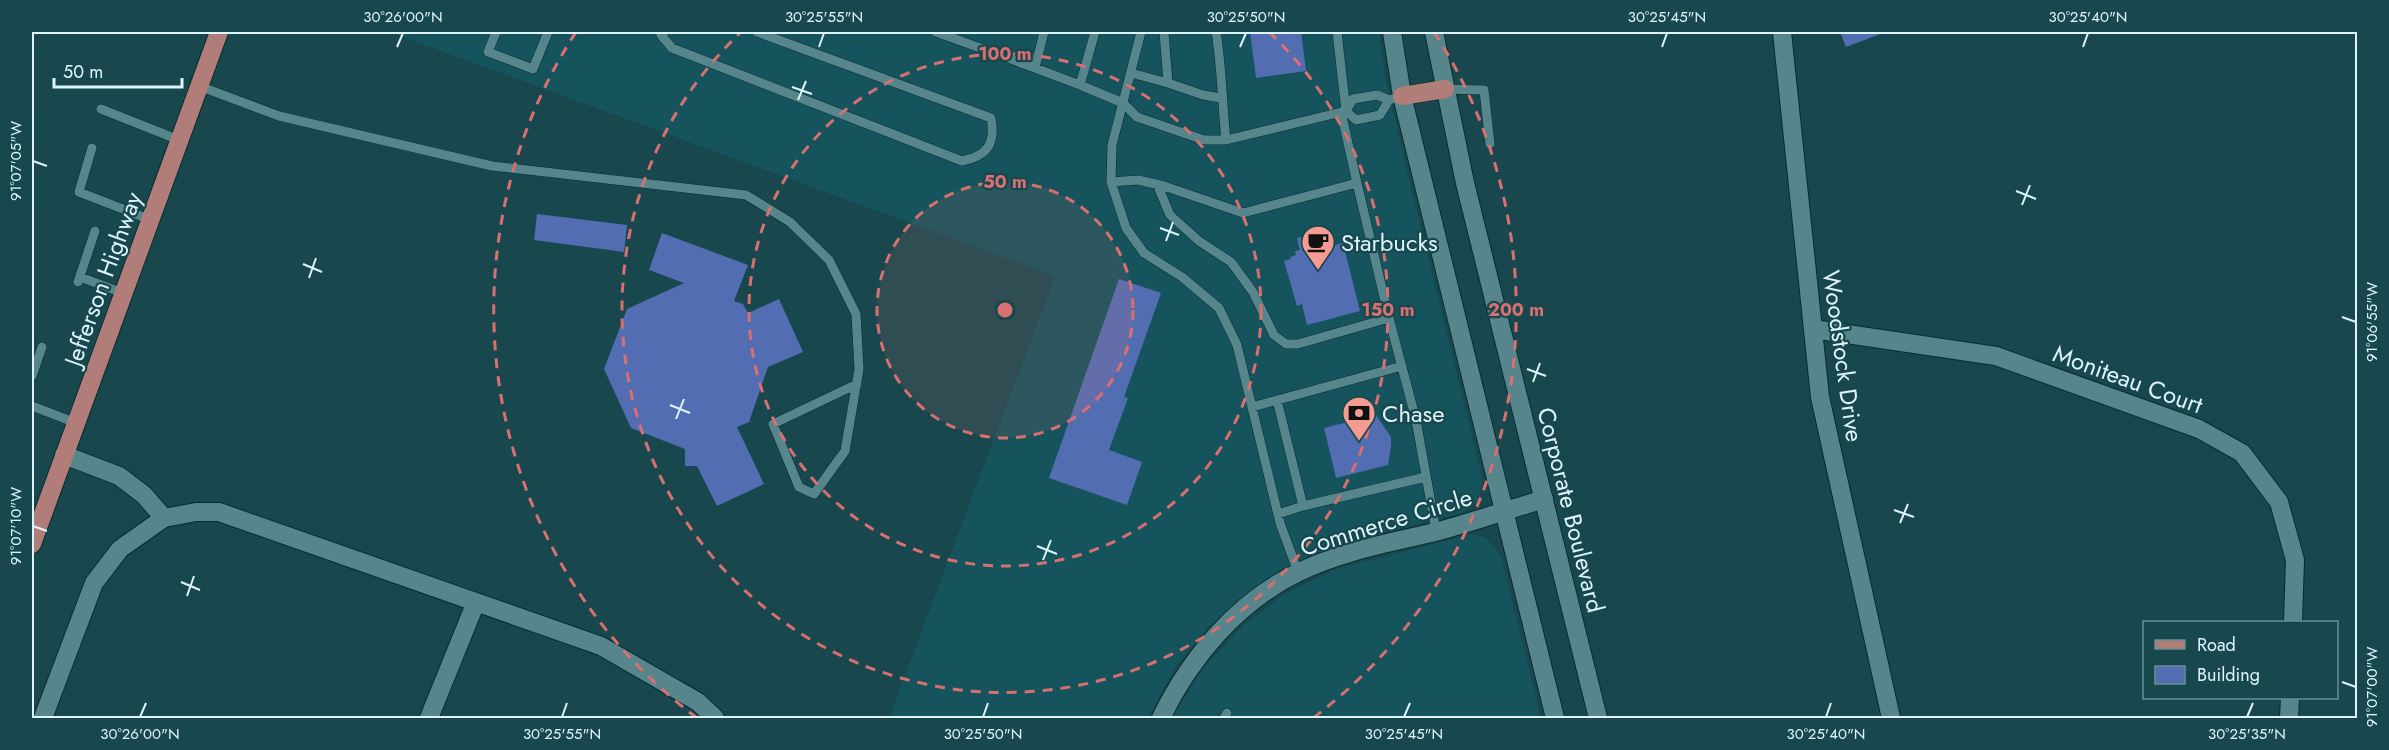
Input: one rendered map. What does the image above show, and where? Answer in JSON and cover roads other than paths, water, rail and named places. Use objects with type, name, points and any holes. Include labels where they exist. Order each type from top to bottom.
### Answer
[{"type":"main road","name":"Jefferson Highway","points":[[32,544],[219,32]]},
{"type":"main road","points":[[1396,98],[1445,89]]},
{"type":"street","points":[[1392,32],[1396,98],[1555,718]]},
{"type":"street","name":"Corporate Boulevard","points":[[1434,32],[1465,183],[1598,718]]},
{"type":"street","name":"Woodstock Drive","points":[[1782,32],[1820,396],[1891,718]]},
{"type":"street","name":"Moniteau Court","points":[[1813,329],[1996,356],[2199,429],[2242,453],[2279,502],[2295,560],[2293,621]]},
{"type":"street","points":[[64,455],[119,476],[144,495],[164,518]]},
{"type":"street","name":"Commerce Circle","points":[[1161,718],[1175,688],[1201,652],[1234,616],[1298,572],[1355,551],[1504,512],[1544,498]]},
{"type":"street","points":[[43,718],[94,583],[120,549],[164,518],[196,512],[219,512],[601,646],[698,702],[715,718]]},
{"type":"street","points":[[429,718],[476,602]]},
{"type":"street","points":[[2289,718],[2290,699]]},
{"type":"lane","points":[[496,32],[488,52],[533,69],[548,32]]},
{"type":"lane","points":[[664,32],[662,35],[672,48],[962,161],[980,157],[989,145],[994,131],[991,118],[757,32]]},
{"type":"lane","points":[[936,32],[1080,85],[1123,103],[1137,117],[1204,140],[1226,140],[1344,111],[1353,99],[1377,95],[1396,98]]},
{"type":"lane","points":[[1035,68],[1044,32]]},
{"type":"lane","points":[[1080,85],[1095,32]]},
{"type":"lane","points":[[1141,32],[1112,145],[1111,182],[1126,228],[1144,253],[1182,277],[1219,308],[1237,345],[1278,514],[1298,572]]},
{"type":"lane","points":[[1164,32],[1168,83]]},
{"type":"lane","points":[[1216,32],[1222,68],[1220,84],[1226,140]]},
{"type":"lane","points":[[1337,32],[1344,111],[1357,183],[1416,420],[1436,531]]},
{"type":"lane","points":[[1131,73],[1203,95],[1221,98]]},
{"type":"lane","points":[[200,86],[279,116],[492,166],[746,195],[790,222],[829,260],[856,314],[859,369],[857,384],[845,451],[814,494],[799,487],[773,424],[857,384]]},
{"type":"lane","points":[[1445,89],[1484,90],[1490,144]]},
{"type":"lane","points":[[1344,111],[1356,120],[1380,115],[1396,98]]},
{"type":"lane","points":[[101,109],[179,140]]},
{"type":"lane","points":[[92,148],[79,192],[151,220]]},
{"type":"lane","points":[[1111,182],[1138,180],[1157,184],[1243,213],[1357,183]]},
{"type":"lane","points":[[1157,184],[1170,215],[1199,241],[1232,262],[1253,292],[1274,335],[1286,344],[1298,344],[1389,318]]},
{"type":"lane","points":[[95,231],[79,279],[123,293]]},
{"type":"lane","points":[[32,376],[42,347]]},
{"type":"lane","points":[[1252,407],[1402,366]]},
{"type":"lane","points":[[1277,400],[1303,506]]},
{"type":"lane","points":[[32,406],[76,423]]},
{"type":"lane","points":[[1278,514],[1426,477]]},
{"type":"place","name":"Starbucks","points":[[1318,271]]},
{"type":"place","name":"Chase","points":[[1359,442]]}]
